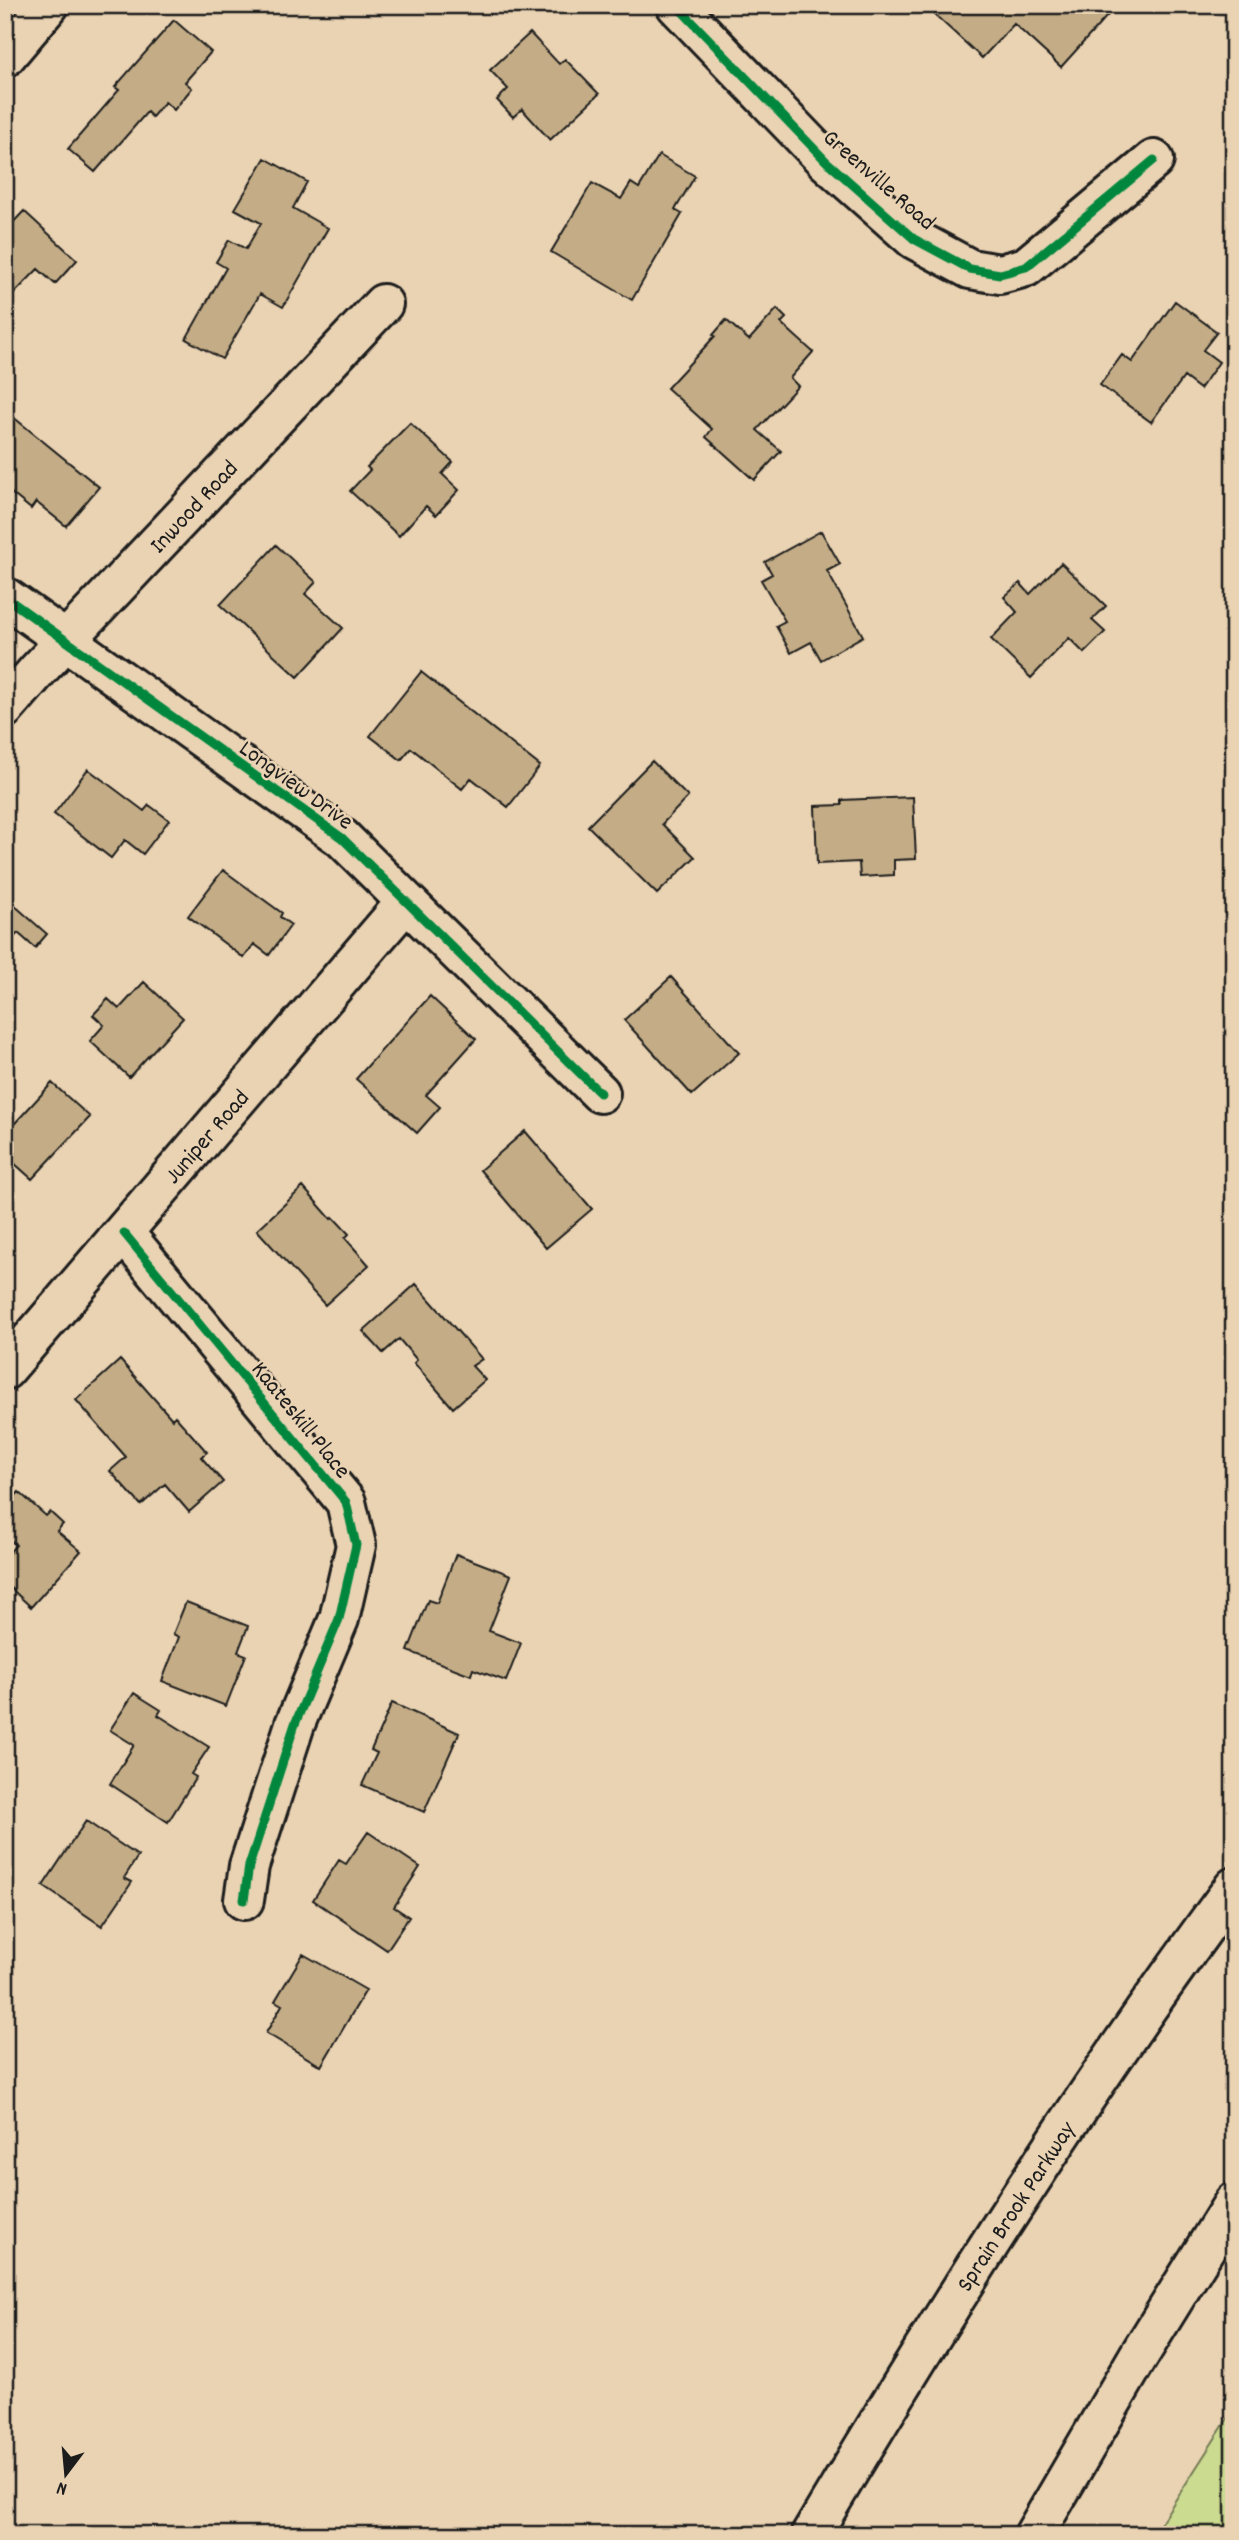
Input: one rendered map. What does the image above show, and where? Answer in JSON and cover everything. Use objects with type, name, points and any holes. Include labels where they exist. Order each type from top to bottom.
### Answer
[{"type":"main road","points":[[5,57],[49,5]]},
{"type":"main road","name":"Greenville Road","points":[[676,5],[826,161],[914,239],[970,268],[1000,274],[1026,267],[1154,160]]},
{"type":"main road","name":"Inwood Road","points":[[5,708],[383,304]]},
{"type":"main road","name":"Longview Drive","points":[[5,597],[342,838],[600,1093]]},
{"type":"main road","name":"Juniper Road","points":[[5,1370],[406,902]]},
{"type":"main road","name":"Kaateskill Place","points":[[124,1233],[346,1502],[356,1545],[339,1619],[295,1724],[249,1866],[244,1900]]},
{"type":"main road","name":"Sprain Brook Parkway","points":[[811,2535],[949,2306],[1026,2187],[1104,2069],[1234,1888]]},
{"type":"main road","points":[[1034,2535],[1234,2202]]},
{"type":"green space","points":[[1234,2409],[1234,2535],[1153,2535]]},
{"type":"building","points":[[943,5],[1117,5],[1061,67],[1014,24],[982,58],[935,15]]},
{"type":"building","points":[[174,20],[211,52],[185,82],[192,88],[174,110],[165,102],[152,117],[147,112],[95,172],[68,149],[119,90],[115,87]]},
{"type":"building","points":[[530,33],[559,64],[565,59],[599,94],[550,140],[522,109],[513,117],[497,100],[508,89],[490,70]]},
{"type":"building","points":[[659,155],[695,176],[675,210],[682,214],[632,300],[551,252],[592,183],[621,199],[631,183],[639,188]]},
{"type":"building","points":[[265,158],[307,182],[293,208],[328,228],[283,307],[260,294],[222,359],[186,339],[226,268],[216,262],[229,240],[246,249],[261,223],[235,209]]},
{"type":"building","points":[[24,211],[77,260],[55,284],[38,269],[5,303],[5,231]]},
{"type":"building","points":[[1175,301],[1217,332],[1203,350],[1219,362],[1200,389],[1184,377],[1151,422],[1100,385],[1122,355],[1132,362]]},
{"type":"building","points":[[777,309],[786,318],[781,323],[813,352],[790,378],[798,386],[757,430],[781,451],[754,480],[706,437],[712,429],[667,388],[715,336],[713,335],[726,320],[749,340]]},
{"type":"building","points":[[7,412],[99,487],[66,526],[36,502],[31,509],[5,488]]},
{"type":"building","points":[[410,423],[453,462],[442,474],[459,490],[436,515],[426,506],[399,536],[350,491],[370,470],[367,467]]},
{"type":"building","points":[[821,531],[840,564],[827,571],[863,636],[821,660],[811,642],[791,653],[776,626],[785,621],[761,580],[772,574],[765,562]]},
{"type":"building","points":[[276,545],[316,582],[305,594],[343,628],[298,677],[220,605]]},
{"type":"building","points":[[1061,563],[1106,606],[1092,620],[1105,632],[1084,653],[1069,638],[1031,678],[991,639],[1017,612],[1004,597],[1020,583],[1030,594]]},
{"type":"building","points":[[421,672],[540,766],[508,807],[471,778],[462,789],[411,748],[401,760],[370,736]]},
{"type":"building","points":[[652,761],[688,797],[662,824],[695,857],[657,894],[588,826]]},
{"type":"building","points":[[88,769],[144,811],[149,805],[169,820],[143,854],[125,840],[111,858],[54,814]]},
{"type":"building","points":[[913,797],[916,859],[894,860],[894,875],[860,877],[859,862],[817,864],[815,806],[842,805],[842,800]]},
{"type":"building","points":[[223,870],[282,913],[280,917],[291,925],[269,955],[254,944],[244,958],[188,916]]},
{"type":"building","points":[[5,897],[47,934],[35,948],[18,933],[5,947]]},
{"type":"building","points":[[671,977],[739,1053],[692,1095],[624,1020]]},
{"type":"building","points":[[144,982],[183,1018],[129,1077],[90,1041],[104,1025],[93,1015],[108,999],[119,1009]]},
{"type":"building","points":[[430,996],[476,1039],[426,1095],[440,1107],[417,1133],[356,1079]]},
{"type":"building","points":[[52,1083],[90,1117],[32,1179],[5,1155],[5,1134]]},
{"type":"building","points":[[525,1131],[592,1209],[546,1248],[480,1170]]},
{"type":"building","points":[[303,1187],[331,1219],[333,1217],[349,1234],[345,1238],[369,1265],[325,1305],[257,1230]]},
{"type":"building","points":[[416,1284],[482,1359],[472,1366],[485,1380],[453,1408],[414,1363],[417,1360],[399,1339],[383,1353],[363,1331]]},
{"type":"building","points":[[120,1360],[172,1419],[175,1416],[207,1452],[201,1457],[223,1482],[189,1512],[165,1484],[141,1505],[110,1471],[126,1457],[76,1400]]},
{"type":"building","points":[[19,1492],[46,1516],[50,1512],[63,1524],[57,1531],[81,1551],[31,1607],[5,1583],[5,1557],[16,1545],[5,1535],[5,1507]]},
{"type":"building","points":[[456,1554],[511,1575],[489,1631],[521,1643],[506,1681],[473,1669],[471,1675],[408,1651],[428,1600],[437,1603]]},
{"type":"building","points":[[186,1602],[248,1626],[238,1652],[246,1655],[226,1706],[162,1681],[179,1637],[173,1634]]},
{"type":"building","points":[[134,1693],[161,1710],[158,1715],[209,1747],[191,1774],[196,1777],[168,1822],[110,1784],[134,1745],[110,1730]]},
{"type":"building","points":[[392,1703],[459,1733],[424,1812],[362,1785],[377,1753],[371,1750]]},
{"type":"building","points":[[86,1821],[138,1856],[124,1878],[132,1882],[102,1926],[43,1886]]},
{"type":"building","points":[[368,1832],[420,1867],[394,1907],[409,1917],[387,1950],[313,1900],[339,1860],[346,1864]]},
{"type":"building","points":[[303,1954],[366,1990],[321,2066],[266,2033],[282,2005],[275,2001]]},
{"type":"cycle path","points":[[676,5],[826,161],[914,239],[970,269],[1000,274],[1026,267],[1154,160]]},
{"type":"cycle path","points":[[5,597],[342,838],[600,1093]]},
{"type":"cycle path","points":[[124,1233],[346,1502],[356,1545],[339,1619],[295,1724],[249,1866],[244,1900]]}]
